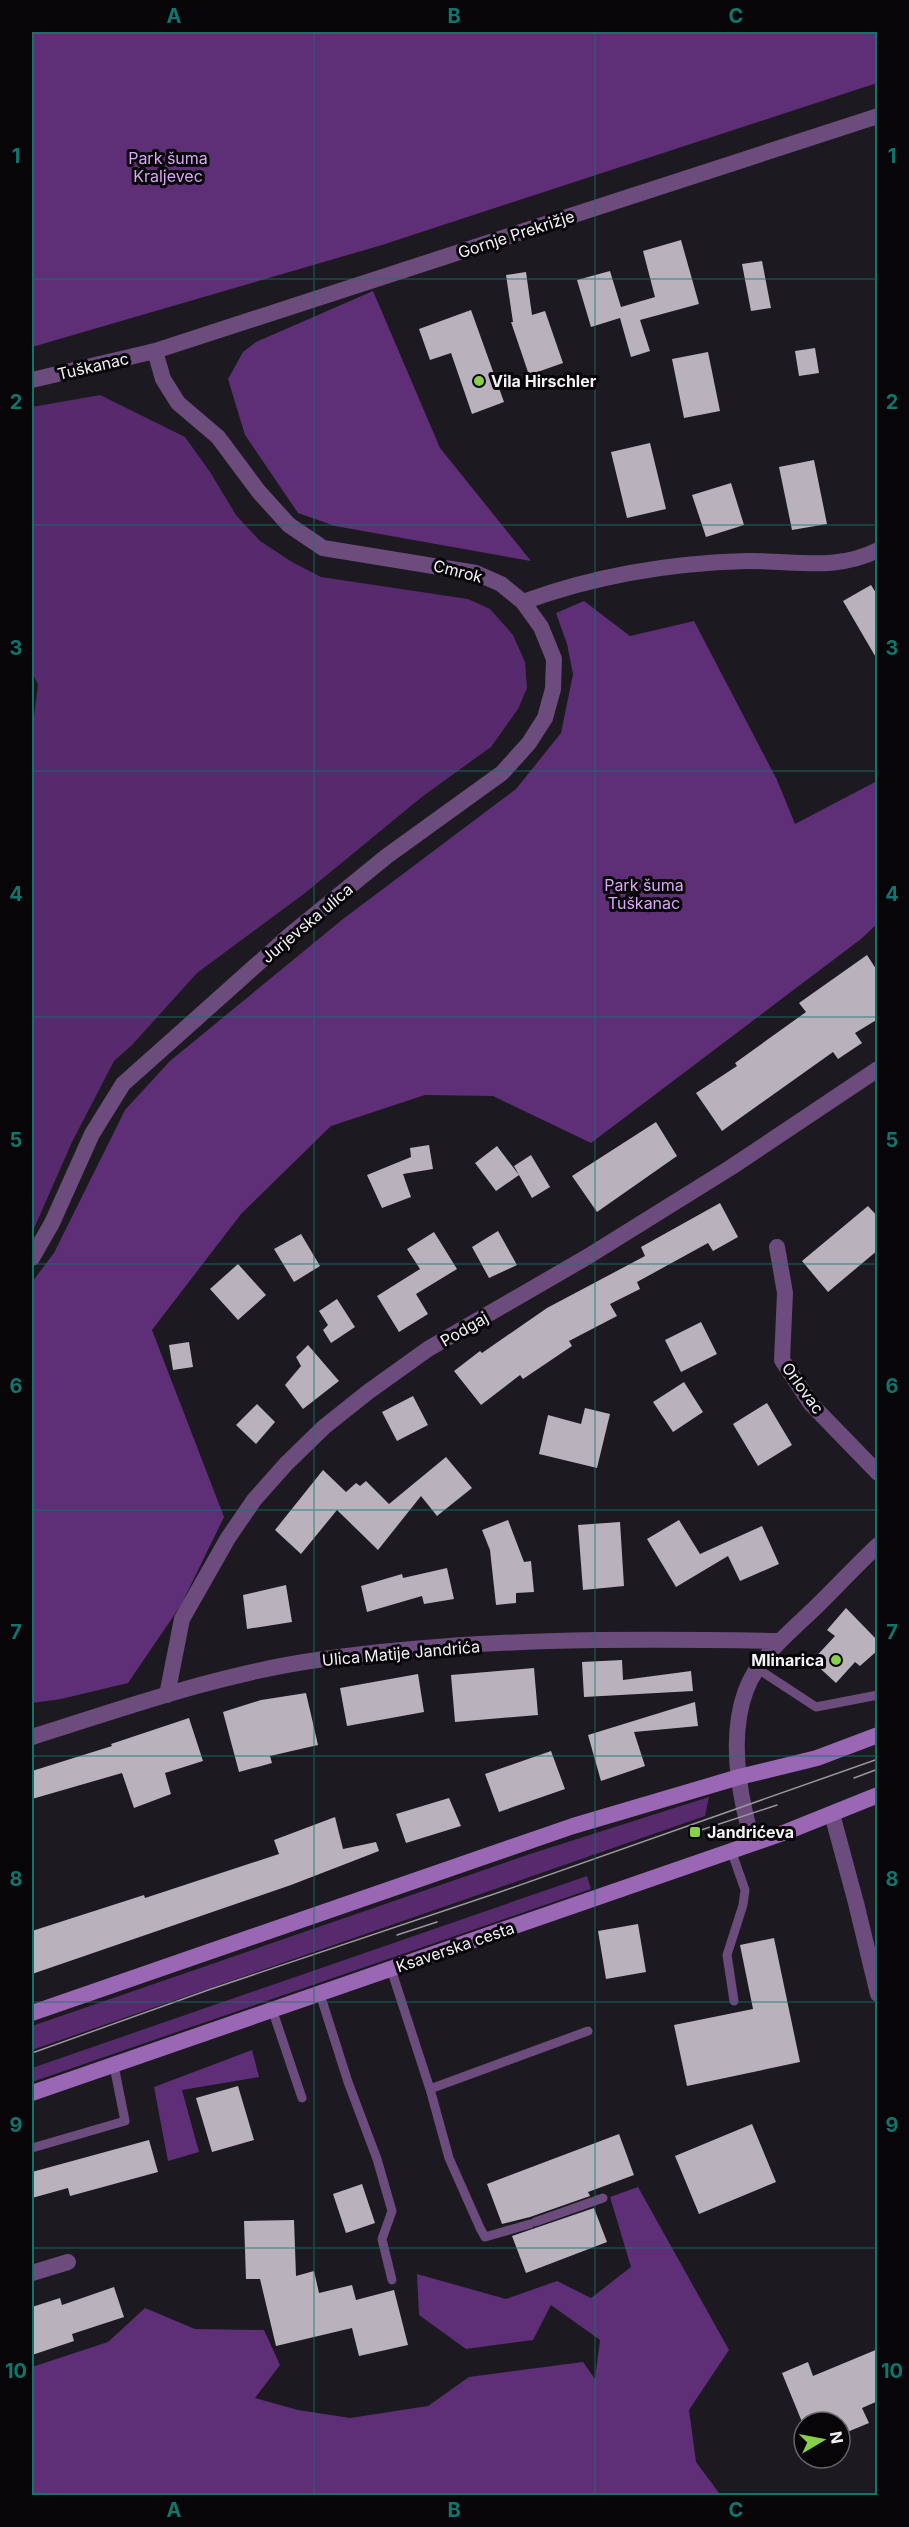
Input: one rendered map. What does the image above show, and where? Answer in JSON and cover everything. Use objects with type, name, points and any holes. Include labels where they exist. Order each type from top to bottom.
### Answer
[{"type":"main road","points":[[32,2013],[563,1830],[740,1777],[817,1758],[878,1735]]},
{"type":"main road","name":"Ksaverska cesta","points":[[32,2093],[753,1844],[878,1795]]},
{"type":"street","name":"Gornje Prekrižje","points":[[155,351],[878,116]]},
{"type":"street","name":"Tuškanac","points":[[32,380],[155,351]]},
{"type":"street","name":"Cmrok","points":[[155,351],[163,379],[178,403],[218,437],[259,492],[289,525],[323,548],[476,573],[501,584],[523,602]]},
{"type":"street","points":[[523,602],[556,590],[658,567],[747,561],[842,564],[860,559],[878,550]]},
{"type":"street","name":"Jurjevska ulica","points":[[32,1258],[52,1223],[92,1134],[123,1084],[290,935],[387,856],[502,773],[529,742],[545,718],[554,689],[554,659],[541,627],[523,602]]},
{"type":"street","name":"Podgaj","points":[[167,1695],[182,1619],[228,1538],[254,1500],[286,1464],[324,1427],[428,1349],[587,1257],[692,1192],[878,1069]]},
{"type":"street","name":"Orlovac","points":[[777,1247],[785,1293],[782,1360],[811,1404],[878,1473]]},
{"type":"street","points":[[753,1844],[745,1816],[740,1777],[739,1719],[746,1689],[780,1641],[878,1545]]},
{"type":"street","name":"Ulica Matije Jandrića","points":[[32,1737],[167,1695],[315,1660],[511,1643],[695,1639],[780,1641]]},
{"type":"street","points":[[832,1814],[878,1994]]},
{"type":"street","points":[[32,2273],[68,2262]]},
{"type":"lane","points":[[758,1669],[816,1707],[878,1695]]},
{"type":"lane","points":[[731,1850],[745,1890],[744,1905],[727,1955],[734,2001]]},
{"type":"lane","points":[[391,1969],[430,2089],[449,2158],[470,2209],[485,2237],[603,2198]]},
{"type":"lane","points":[[320,1994],[348,2082],[377,2159],[392,2211],[382,2239],[392,2280]]},
{"type":"lane","points":[[272,2009],[302,2098]]},
{"type":"lane","points":[[430,2089],[588,2031]]},
{"type":"lane","points":[[32,2148],[125,2121],[114,2066]]},
{"type":"shaded area","points":[[100,395],[185,437],[236,515],[260,541],[292,562],[321,577],[468,599],[490,609],[513,635],[525,662],[527,688],[518,709],[491,747],[423,796],[305,893],[197,973],[132,1045],[114,1061],[72,1142],[32,1233],[32,732],[38,685],[32,672],[32,407]]},
{"type":"shaded area","points":[[709,1797],[705,1816],[32,2050],[32,2026],[530,1854]]},
{"type":"shaded area","points":[[587,1876],[591,1889],[32,2082],[32,2068]]},
{"type":"green space","name":"Park šuma Kraljevec","points":[[32,32],[877,32],[877,83],[382,245],[32,347]]},
{"type":"green space","points":[[373,291],[440,448],[531,561],[335,526],[298,513],[245,435],[228,379],[243,352],[256,342]]},
{"type":"green space","name":"Park šuma Tuškanac","points":[[584,601],[630,636],[694,621],[777,780],[795,824],[877,781],[877,924],[861,939],[591,1143],[493,1096],[425,1095],[331,1126],[241,1214],[152,1330],[224,1517],[181,1605],[128,1683],[61,1699],[32,1703],[32,1282],[54,1253],[125,1110],[170,1061],[343,919],[516,789],[561,733],[573,674],[567,644],[556,613]]},
{"type":"green space","points":[[252,2050],[259,2077],[182,2090],[199,2152],[168,2161],[154,2087]]},
{"type":"green space","points":[[638,2187],[729,2350],[689,2410],[696,2462],[719,2493],[718,2495],[32,2495],[32,2367],[108,2342],[145,2308],[195,2329],[264,2330],[280,2365],[255,2398],[298,2410],[350,2418],[428,2406],[469,2377],[583,2362],[595,2379],[600,2340],[551,2305],[533,2340],[466,2349],[419,2315],[417,2274],[506,2299],[557,2281],[591,2298],[631,2267],[610,2197]]},
{"type":"building","points":[[681,240],[699,304],[640,320],[650,351],[631,357],[620,318],[591,327],[577,280],[610,271],[621,307],[655,297],[643,251]]},
{"type":"building","points":[[762,261],[771,308],[751,311],[742,264]]},
{"type":"building","points":[[526,272],[532,315],[545,311],[563,363],[529,375],[511,322],[513,322],[506,275]]},
{"type":"building","name":"Vila Hirschler","points":[[471,310],[504,402],[472,414],[451,353],[430,360],[419,329]]},
{"type":"building","points":[[815,348],[819,373],[799,376],[795,351]]},
{"type":"building","points":[[708,352],[720,411],[684,418],[672,359]]},
{"type":"building","points":[[650,443],[666,509],[627,518],[611,452]]},
{"type":"building","points":[[814,460],[827,524],[792,530],[779,467]]},
{"type":"building","points":[[731,483],[744,525],[706,537],[692,495]]},
{"type":"building","points":[[871,585],[878,596],[878,661],[843,601]]},
{"type":"building","points":[[867,955],[878,972],[878,1019],[855,1033],[862,1043],[838,1059],[833,1052],[722,1131],[696,1093],[737,1066],[735,1063],[806,1012],[799,1003]]},
{"type":"building","points":[[656,1122],[677,1156],[597,1212],[572,1176]]},
{"type":"building","points":[[429,1145],[433,1169],[403,1174],[411,1197],[382,1208],[367,1175],[411,1157],[410,1148]]},
{"type":"building","points":[[497,1146],[519,1175],[496,1191],[475,1163]]},
{"type":"building","points":[[531,1155],[550,1187],[532,1198],[514,1166]]},
{"type":"building","points":[[720,1203],[738,1237],[713,1251],[708,1243],[637,1282],[640,1289],[610,1304],[617,1316],[569,1341],[572,1346],[523,1379],[520,1375],[481,1405],[454,1371],[480,1351],[482,1353],[547,1308],[645,1256],[641,1247]]},
{"type":"building","points":[[868,1206],[878,1217],[878,1250],[828,1292],[802,1261]]},
{"type":"building","points":[[498,1231],[517,1265],[489,1278],[472,1247]]},
{"type":"building","points":[[434,1232],[457,1269],[416,1294],[428,1314],[399,1332],[377,1296],[420,1269],[407,1249]]},
{"type":"building","points":[[301,1234],[320,1266],[294,1282],[274,1249]]},
{"type":"building","points":[[238,1264],[266,1295],[238,1320],[210,1289]]},
{"type":"building","points":[[337,1299],[355,1327],[331,1343],[323,1330],[328,1325],[319,1311]]},
{"type":"building","points":[[701,1322],[717,1354],[681,1372],[665,1340]]},
{"type":"building","points":[[189,1342],[193,1367],[173,1370],[169,1345]]},
{"type":"building","points":[[308,1345],[339,1381],[303,1409],[285,1385],[301,1366],[296,1357]]},
{"type":"building","points":[[684,1382],[703,1412],[673,1432],[653,1402]]},
{"type":"building","points":[[413,1396],[428,1425],[397,1441],[382,1412]]},
{"type":"building","points":[[767,1403],[792,1445],[758,1466],[733,1424]]},
{"type":"building","points":[[257,1404],[275,1422],[256,1444],[236,1425]]},
{"type":"building","points":[[585,1408],[610,1414],[597,1468],[539,1454],[548,1415],[581,1424]]},
{"type":"building","points":[[446,1457],[472,1488],[437,1516],[421,1496],[378,1550],[337,1510],[301,1554],[275,1530],[323,1470],[346,1492],[356,1483],[360,1486],[366,1481],[389,1504]]},
{"type":"building","points":[[508,1520],[524,1562],[531,1561],[534,1592],[516,1593],[516,1603],[496,1605],[490,1550],[482,1530]]},
{"type":"building","points":[[679,1520],[700,1554],[762,1526],[779,1564],[740,1581],[728,1556],[676,1587],[647,1539]]},
{"type":"building","points":[[620,1522],[624,1586],[583,1590],[578,1525]]},
{"type":"building","points":[[447,1568],[454,1599],[424,1604],[422,1596],[367,1612],[361,1586],[402,1574],[403,1578]]},
{"type":"building","points":[[286,1585],[292,1622],[247,1629],[243,1595]]},
{"type":"building","points":[[846,1608],[878,1641],[878,1650],[860,1666],[855,1662],[836,1683],[812,1661],[835,1636],[827,1630]]},
{"type":"building","points":[[622,1660],[623,1680],[691,1671],[693,1691],[584,1697],[582,1662]]},
{"type":"building","points":[[534,1668],[538,1715],[455,1722],[451,1675]]},
{"type":"building","points":[[418,1674],[424,1712],[347,1726],[340,1688]]},
{"type":"building","points":[[306,1693],[318,1745],[270,1756],[272,1763],[239,1772],[223,1712],[261,1700]]},
{"type":"building","points":[[695,1702],[698,1726],[634,1732],[645,1766],[601,1781],[588,1735]]},
{"type":"building","points":[[189,1718],[203,1761],[165,1773],[171,1794],[134,1808],[122,1773],[32,1799],[32,1771],[112,1746],[111,1744]]},
{"type":"building","points":[[551,1751],[565,1789],[499,1812],[485,1774]]},
{"type":"building","points":[[449,1798],[461,1826],[406,1843],[396,1814]]},
{"type":"building","points":[[335,1817],[343,1849],[376,1842],[379,1851],[291,1885],[32,1974],[32,1931],[144,1895],[145,1898],[279,1854],[274,1840]]},
{"type":"building","points":[[638,1924],[646,1972],[606,1979],[598,1931]]},
{"type":"building","points":[[774,1938],[800,2062],[687,2086],[674,2025],[753,2009],[740,1945]]},
{"type":"building","points":[[238,2086],[254,2140],[212,2152],[196,2098]]},
{"type":"building","points":[[752,2124],[776,2182],[699,2214],[675,2156]]},
{"type":"building","points":[[619,2134],[634,2175],[588,2192],[590,2196],[530,2217],[502,2224],[487,2184]]},
{"type":"building","points":[[149,2140],[158,2172],[70,2196],[68,2188],[32,2198],[32,2172]]},
{"type":"building","points":[[362,2184],[375,2223],[346,2233],[333,2194]]},
{"type":"building","points":[[594,2208],[607,2242],[526,2273],[512,2236]]},
{"type":"building","points":[[294,2220],[296,2276],[314,2271],[319,2293],[352,2285],[356,2300],[394,2290],[408,2345],[359,2356],[352,2328],[276,2346],[260,2279],[246,2279],[244,2221]]},
{"type":"building","points":[[114,2287],[124,2317],[72,2334],[74,2341],[32,2355],[32,2307],[60,2298],[62,2305]]},
{"type":"building","points":[[878,2349],[878,2401],[862,2408],[869,2423],[852,2430],[852,2410],[797,2410],[782,2373],[808,2362],[813,2376]]},
{"type":"tram line","points":[[32,2053],[878,1759]]},
{"type":"tram line","points":[[854,1778],[878,1769]]},
{"type":"tram line","points":[[692,1833],[777,1805]]},
{"type":"tram line","points":[[397,1935],[437,1922]]},
{"type":"place","name":"Vila Hirschler","points":[[479,381]]},
{"type":"place","name":"Mlinarica","points":[[836,1660]]},
{"type":"place","name":"Jandrićeva","points":[[695,1832]]}]
